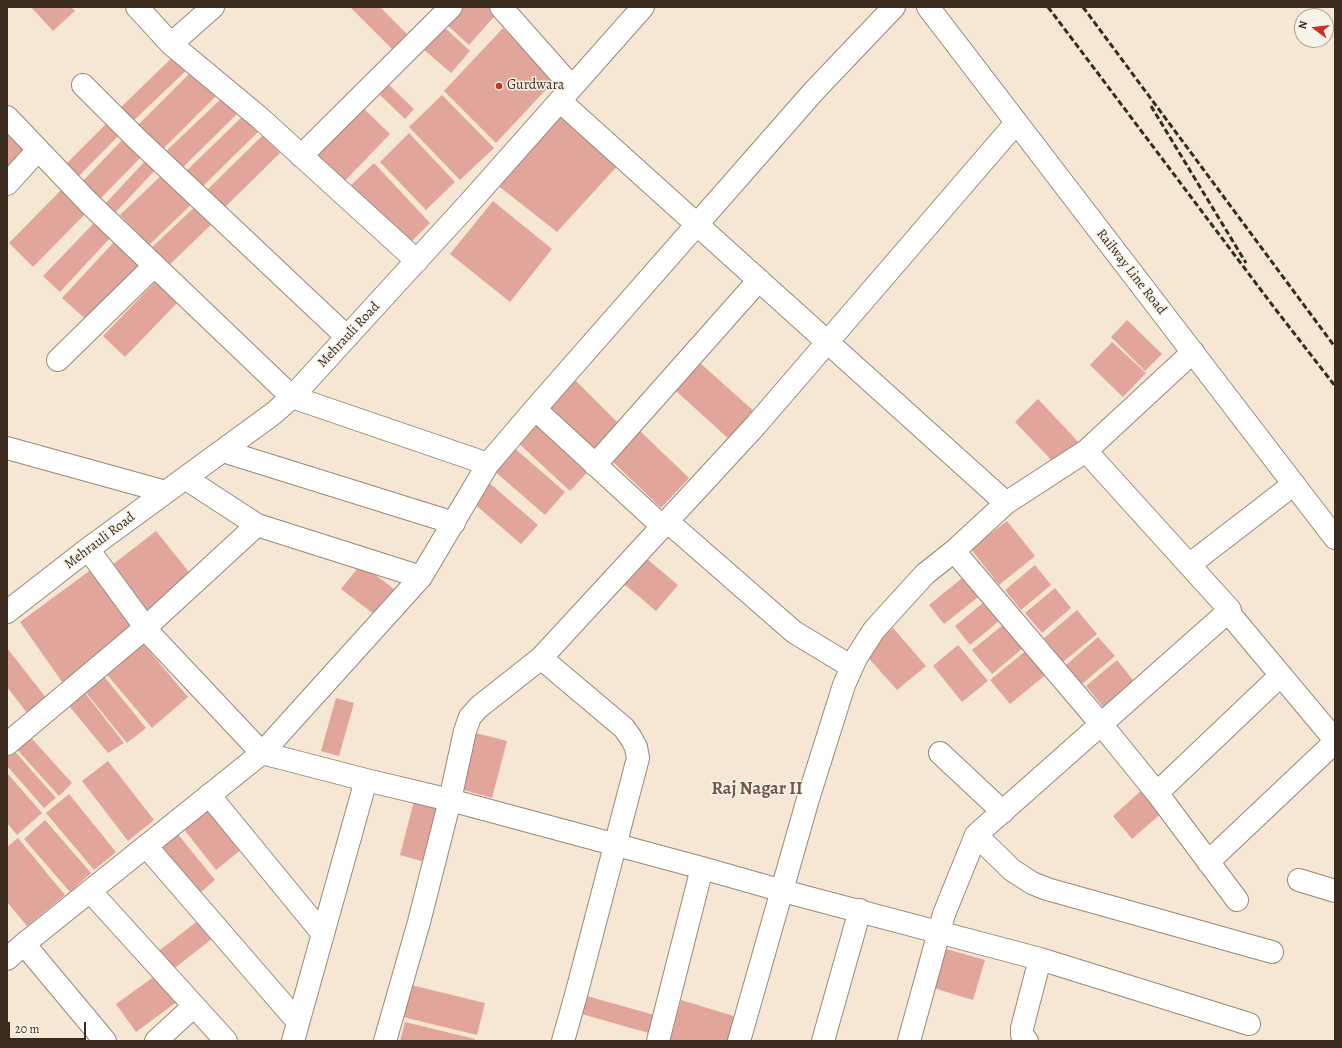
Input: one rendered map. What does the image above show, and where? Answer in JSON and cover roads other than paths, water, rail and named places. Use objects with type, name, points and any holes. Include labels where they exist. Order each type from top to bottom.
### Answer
[{"type":"street","points":[[137,7],[171,44],[260,118],[417,261]]},
{"type":"street","points":[[171,44],[213,7]]},
{"type":"street","points":[[301,156],[451,7]]},
{"type":"street","points":[[501,7],[566,94],[697,224],[1006,502]]},
{"type":"street","name":"Mehrauli Road","points":[[7,612],[88,549],[274,413],[292,397],[417,261],[643,7]]},
{"type":"street","points":[[7,959],[262,753],[421,577],[488,464],[814,91],[894,7]]},
{"type":"street","name":"Railway Line Road","points":[[928,7],[1335,538]]},
{"type":"street","points":[[83,85],[137,139],[347,337]]},
{"type":"street","points":[[7,117],[89,203],[292,397],[488,464]]},
{"type":"street","points":[[385,1041],[419,922],[450,800],[465,731],[470,717],[479,706],[541,658],[756,425],[1016,123]]},
{"type":"street","points":[[7,184],[38,150]]},
{"type":"street","points":[[58,360],[154,266]]},
{"type":"street","points":[[595,465],[759,280]]},
{"type":"street","points":[[739,1041],[808,799],[844,685],[856,658],[874,630],[925,574],[954,551],[1006,502],[1086,451],[1192,352]]},
{"type":"street","points":[[535,409],[595,465],[794,632],[852,667]]},
{"type":"street","points":[[7,448],[166,492]]},
{"type":"street","points":[[223,451],[454,523]]},
{"type":"street","points":[[1086,451],[1230,610],[1228,612],[1335,741],[1208,862]]},
{"type":"street","points":[[185,478],[257,525],[421,577]]},
{"type":"street","points":[[1189,565],[1294,484]]},
{"type":"street","points":[[7,744],[146,628],[257,525]]},
{"type":"street","points":[[88,549],[151,635],[262,753],[450,800],[782,891],[860,910],[1040,959],[1249,1024]]},
{"type":"street","points":[[954,551],[1101,724],[1157,793],[1237,900]]},
{"type":"street","points":[[909,1041],[944,914],[976,835],[1228,612]]},
{"type":"street","points":[[541,658],[624,728],[636,747],[638,758],[563,1041]]},
{"type":"street","points":[[1157,793],[1281,675]]},
{"type":"street","points":[[940,753],[1003,812]]},
{"type":"street","points":[[296,1031],[366,780]]},
{"type":"street","points":[[209,795],[323,934]]},
{"type":"street","points":[[976,835],[1012,870],[1032,883],[1047,889],[1272,952]]},
{"type":"street","points":[[146,846],[296,1031]]},
{"type":"street","points":[[658,1041],[702,868]]},
{"type":"street","points":[[1299,880],[1335,891]]},
{"type":"street","points":[[90,891],[226,1041]]},
{"type":"street","points":[[823,1041],[860,910]]},
{"type":"street","points":[[24,944],[105,1041]]},
{"type":"street","points":[[1027,1041],[1022,1035],[1022,1028],[1040,959]]},
{"type":"street","points":[[156,1041],[194,1006]]},
{"type":"railway","points":[[1048,7],[1335,386]]},
{"type":"railway","points":[[1083,7],[1335,347]]},
{"type":"railway","points":[[1151,106],[1246,263]]},
{"type":"place","name":"Gurdwara","points":[[499,86]]},
{"type":"district","name":"Raj Nagar II","points":[[757,790]]}]
